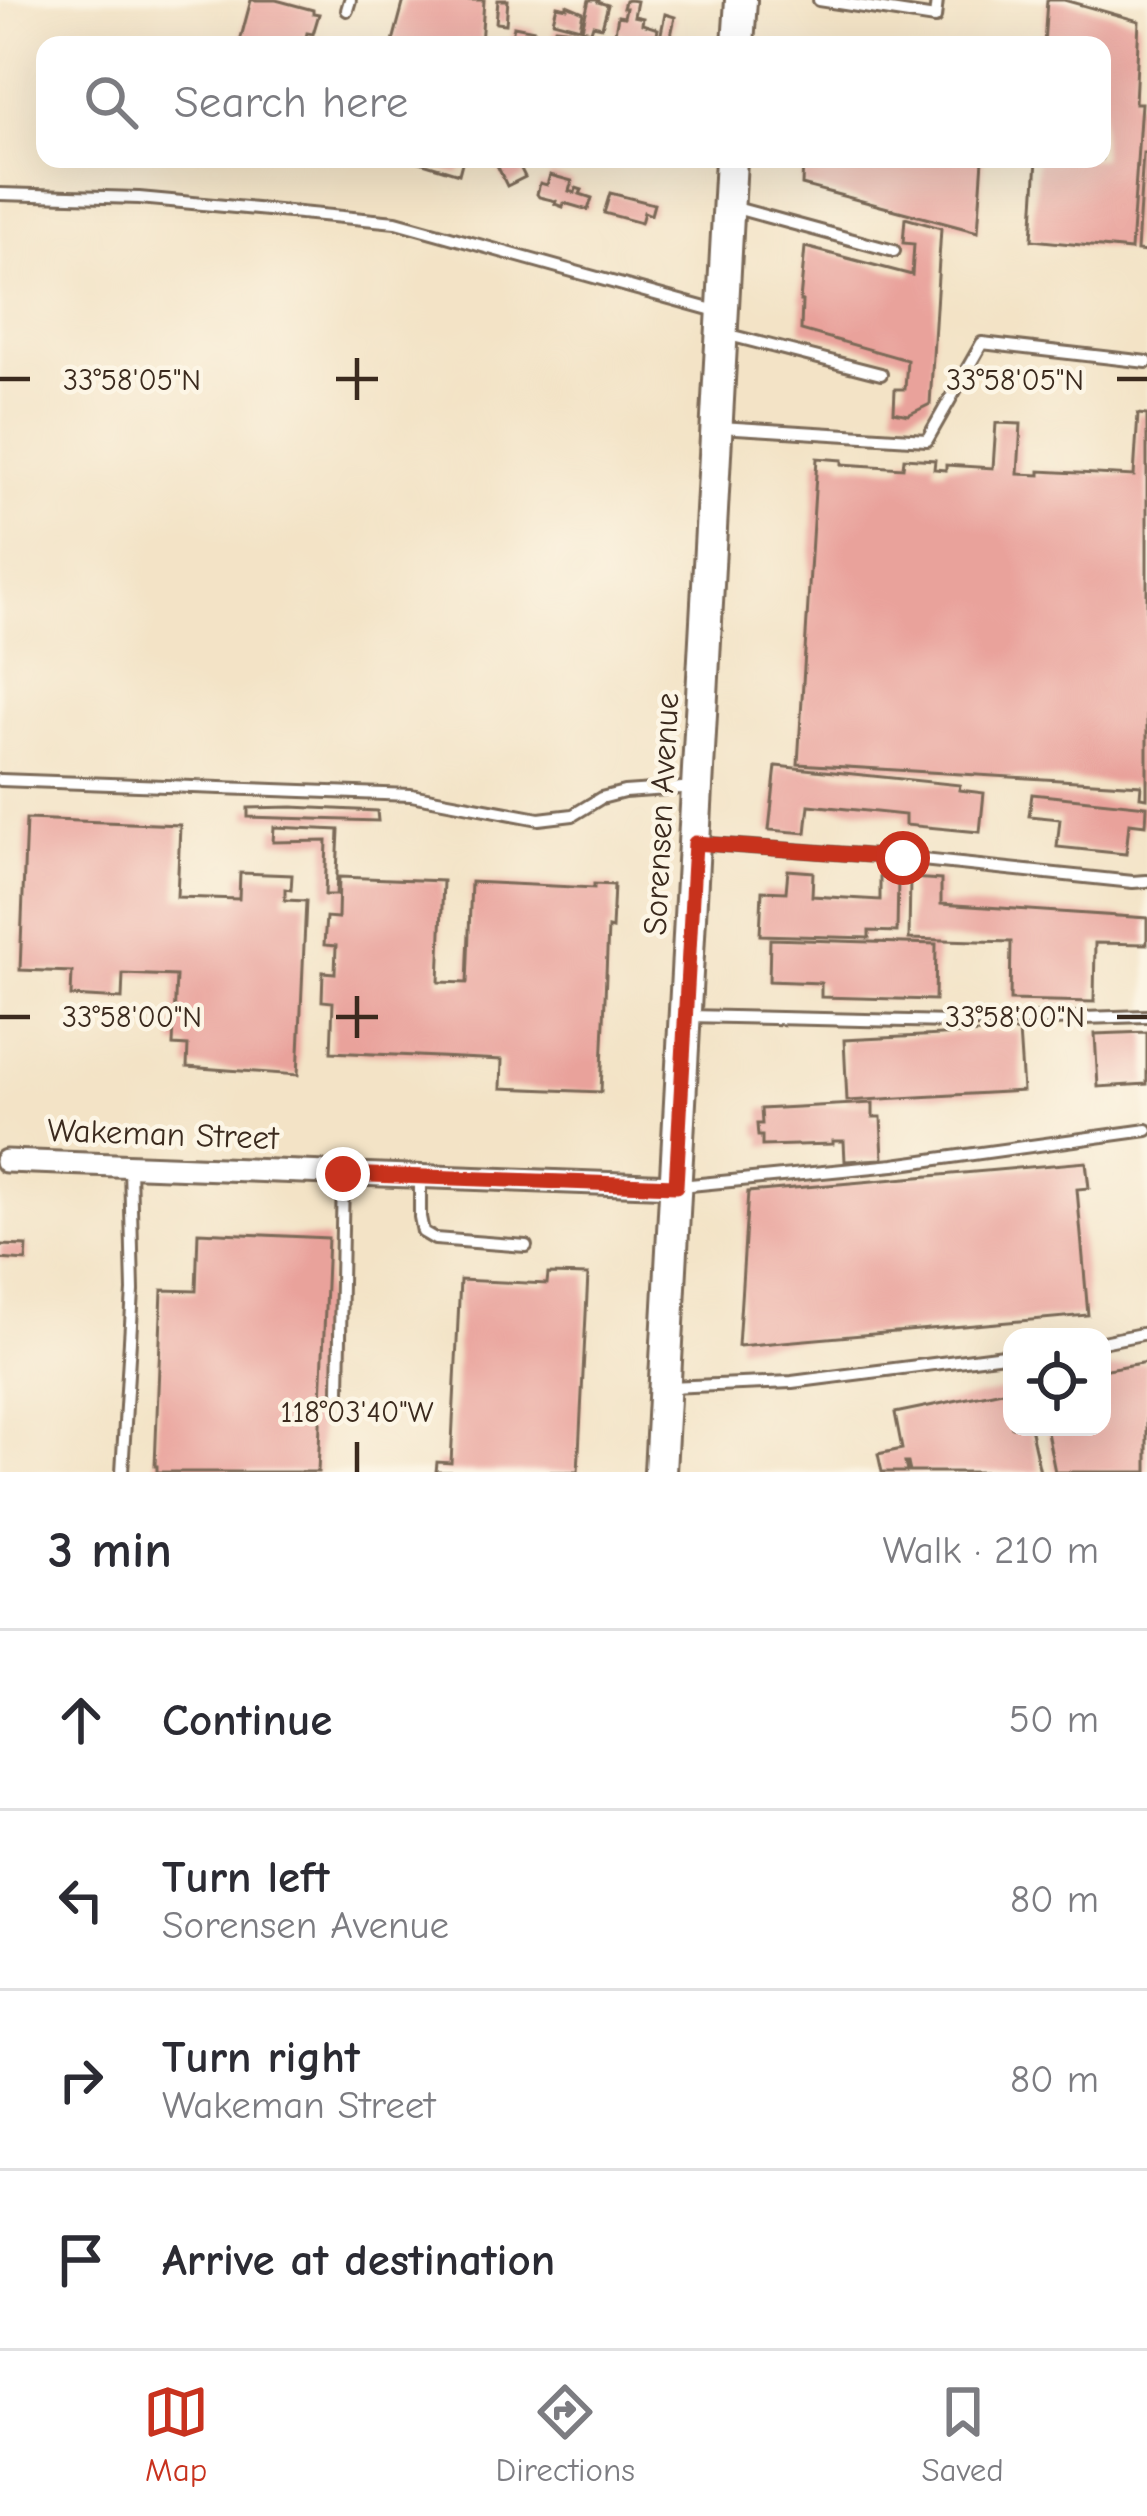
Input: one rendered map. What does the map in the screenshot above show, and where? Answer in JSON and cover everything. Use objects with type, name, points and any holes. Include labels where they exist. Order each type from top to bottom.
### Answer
[{"type":"street","points":[[739,36],[741,0]]},
{"type":"street","name":"Sorensen Avenue","points":[[660,1472],[731,168]]},
{"type":"street","name":"Wakeman Street","points":[[3,1158],[676,1186]]},
{"type":"lane","points":[[820,0],[935,18],[937,0]]},
{"type":"lane","points":[[0,194],[140,198],[396,222],[881,374]]},
{"type":"lane","points":[[729,206],[894,251]]},
{"type":"lane","points":[[717,427],[927,440],[982,343],[1147,362]]},
{"type":"lane","points":[[0,780],[411,795],[539,819],[574,815],[601,798],[624,792],[698,787]]},
{"type":"lane","points":[[695,843],[1147,881]]},
{"type":"lane","points":[[686,1016],[951,1022],[1147,1016]]},
{"type":"lane","points":[[676,1186],[894,1165],[1147,1130]]},
{"type":"lane","points":[[122,1472],[133,1291],[130,1166]]},
{"type":"lane","points":[[339,1391],[343,1174]]},
{"type":"lane","points":[[421,1177],[423,1232],[435,1239],[526,1246]]},
{"type":"lane","points":[[1111,1340],[1147,1334]]},
{"type":"lane","points":[[665,1387],[792,1382],[1003,1355]]},
{"type":"building","points":[[251,0],[276,0],[319,14],[313,34],[306,36],[241,36]]},
{"type":"building","points":[[404,0],[484,0],[482,36],[394,36]]},
{"type":"building","points":[[498,0],[508,0],[506,24],[496,23]]},
{"type":"building","points":[[589,0],[608,5],[602,27],[593,25],[591,31],[582,29]]},
{"type":"building","points":[[1047,0],[1064,0],[1139,21],[1135,103],[1141,103],[1131,250],[1032,240],[1036,168],[1111,168],[1111,36],[1045,36]]},
{"type":"building","points":[[625,1],[637,1],[634,16],[658,29],[657,36],[615,32],[618,16],[624,17]]},
{"type":"building","points":[[557,6],[583,12],[580,28],[553,21]]},
{"type":"building","points":[[665,14],[675,17],[671,36],[660,36]]},
{"type":"building","points":[[514,26],[534,30],[532,36],[512,36]]},
{"type":"building","points":[[555,28],[575,30],[574,36],[553,36]]},
{"type":"building","points":[[1143,153],[1147,153],[1147,252],[1137,251]]},
{"type":"building","points":[[498,168],[520,168],[525,177],[507,186]]},
{"type":"building","points":[[803,168],[982,168],[978,232],[802,185]]},
{"type":"building","points":[[550,175],[572,181],[569,191],[575,193],[576,188],[592,198],[588,210],[539,197],[540,183],[547,185]]},
{"type":"building","points":[[610,193],[654,204],[651,215],[644,212],[641,223],[604,213]]},
{"type":"building","points":[[905,218],[941,228],[930,404],[908,415],[894,412],[895,389],[905,389],[907,360],[801,330],[800,301],[805,247],[912,275],[914,244],[903,243]]},
{"type":"building","points":[[1138,414],[1147,415],[1147,798],[1140,797],[1141,785],[798,764],[817,458],[903,468],[904,458],[935,460],[934,469],[946,470],[946,465],[993,468],[996,423],[1021,424],[1018,474],[1134,476]]},
{"type":"building","points":[[776,766],[960,785],[959,790],[984,793],[980,832],[905,825],[905,815],[809,805],[806,833],[769,830]]},
{"type":"building","points":[[1032,794],[1147,806],[1146,825],[1129,823],[1126,854],[1057,847],[1060,819],[1029,816]]},
{"type":"building","points":[[248,808],[377,811],[378,821],[248,817]]},
{"type":"building","points":[[26,819],[180,825],[177,897],[239,899],[240,873],[292,875],[285,900],[306,901],[298,1075],[187,1067],[188,1046],[173,1045],[176,976],[123,974],[122,999],[71,996],[72,972],[20,970]]},
{"type":"building","points":[[274,827],[339,830],[336,895],[325,895],[327,841],[273,842]]},
{"type":"building","points":[[788,870],[813,872],[812,896],[880,900],[880,877],[898,877],[897,932],[869,931],[869,938],[760,935],[762,891],[786,892]]},
{"type":"building","points":[[339,877],[443,881],[439,982],[467,983],[471,882],[614,885],[601,1092],[501,1088],[502,1060],[331,1052],[333,1002],[322,1001],[323,972],[335,973],[336,946],[324,945],[326,917],[338,918]]},
{"type":"building","points":[[910,878],[941,880],[941,904],[1147,918],[1147,944],[1095,943],[1094,1002],[1010,1000],[1011,942],[909,939]]},
{"type":"building","points":[[770,939],[936,944],[935,1000],[821,997],[821,983],[769,981]]},
{"type":"building","points":[[1019,1031],[1023,1091],[847,1101],[844,1040]]},
{"type":"building","points":[[1147,1032],[1147,1084],[1098,1087],[1095,1034]]},
{"type":"building","points":[[873,1103],[873,1117],[881,1117],[883,1159],[845,1161],[844,1141],[762,1146],[762,1136],[758,1136],[761,1109]]},
{"type":"building","points":[[1086,1162],[1089,1188],[1077,1189],[1088,1315],[738,1346],[748,1192]]},
{"type":"building","points":[[198,1232],[328,1238],[318,1472],[157,1472],[162,1290],[196,1291]]},
{"type":"building","points":[[0,1245],[27,1246],[26,1261],[0,1259]]},
{"type":"building","points":[[548,1274],[588,1275],[578,1472],[436,1472],[437,1462],[451,1463],[460,1280],[547,1284]]},
{"type":"building","points":[[1147,1362],[1147,1472],[1055,1472],[1048,1436],[1111,1436],[1111,1368]]},
{"type":"building","points":[[1003,1391],[1003,1436],[1032,1436],[1040,1472],[910,1472],[905,1463],[907,1472],[882,1472],[878,1454],[902,1449],[895,1413]]},
{"type":"route","points":[[343,1174],[676,1186],[695,843],[903,858]]}]
